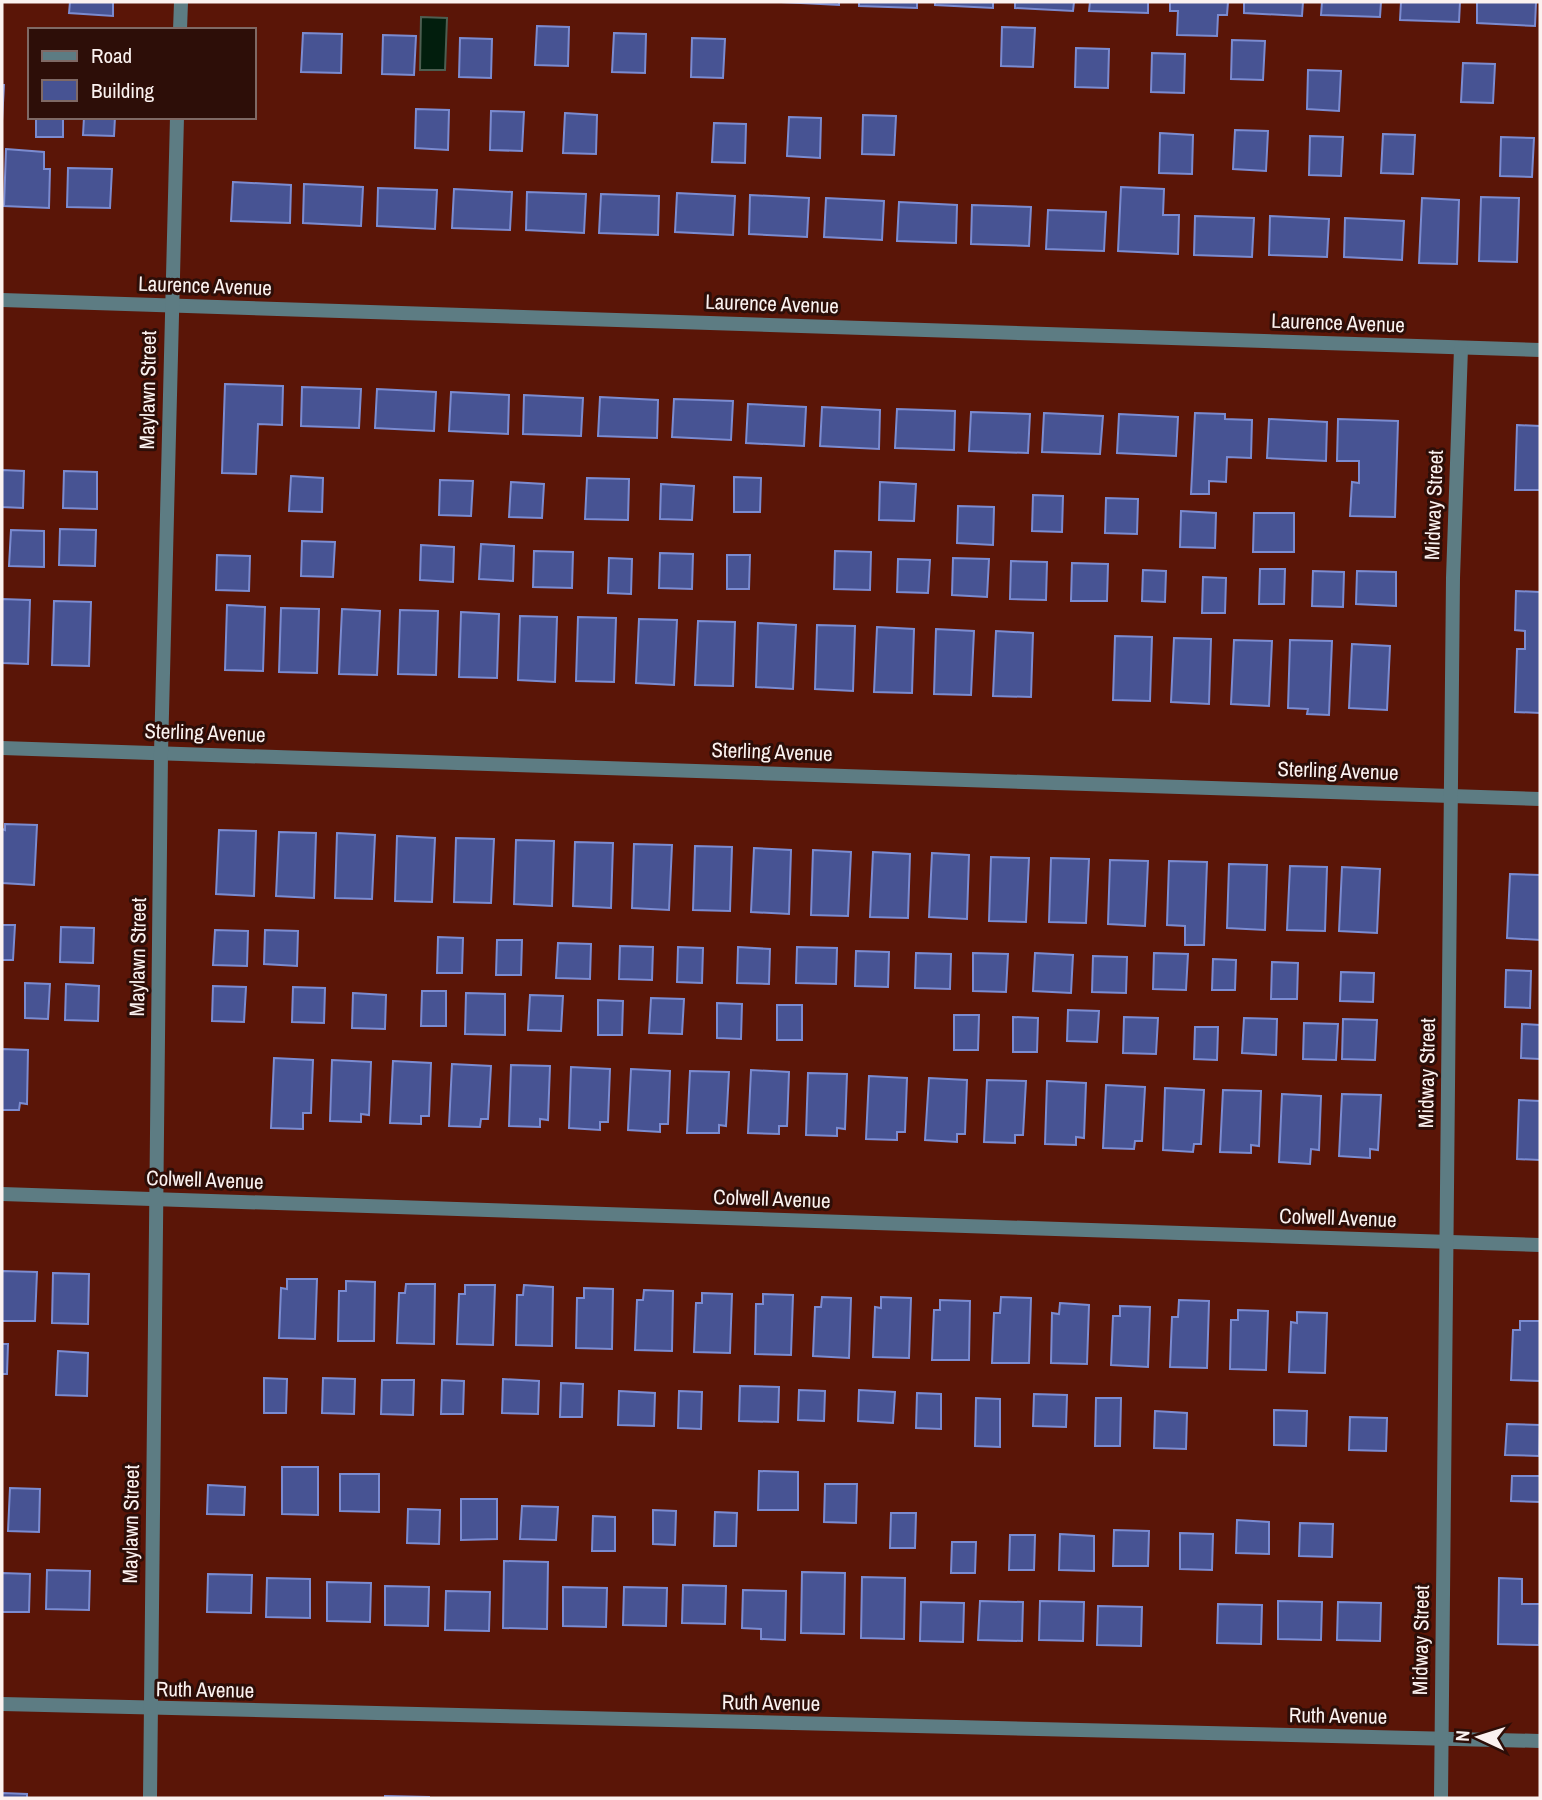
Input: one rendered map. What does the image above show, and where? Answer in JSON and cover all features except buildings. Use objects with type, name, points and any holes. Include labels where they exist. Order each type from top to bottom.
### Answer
[{"type":"street","points":[[180,28],[181,2]]},
{"type":"street","name":"Maylawn Street","points":[[150,1798],[161,753],[177,119]]},
{"type":"street","name":"Laurence Avenue","points":[[2,300],[1540,350]]},
{"type":"street","name":"Midway Street","points":[[1441,1798],[1453,578],[1461,348]]},
{"type":"street","name":"Sterling Avenue","points":[[2,748],[1540,799]]},
{"type":"street","name":"Colwell Avenue","points":[[2,1194],[1540,1245]]},
{"type":"street","name":"Ruth Avenue","points":[[2,1704],[1540,1741]]},
{"type":"shaded area","points":[[421,17],[447,18],[445,70],[420,70]]}]
